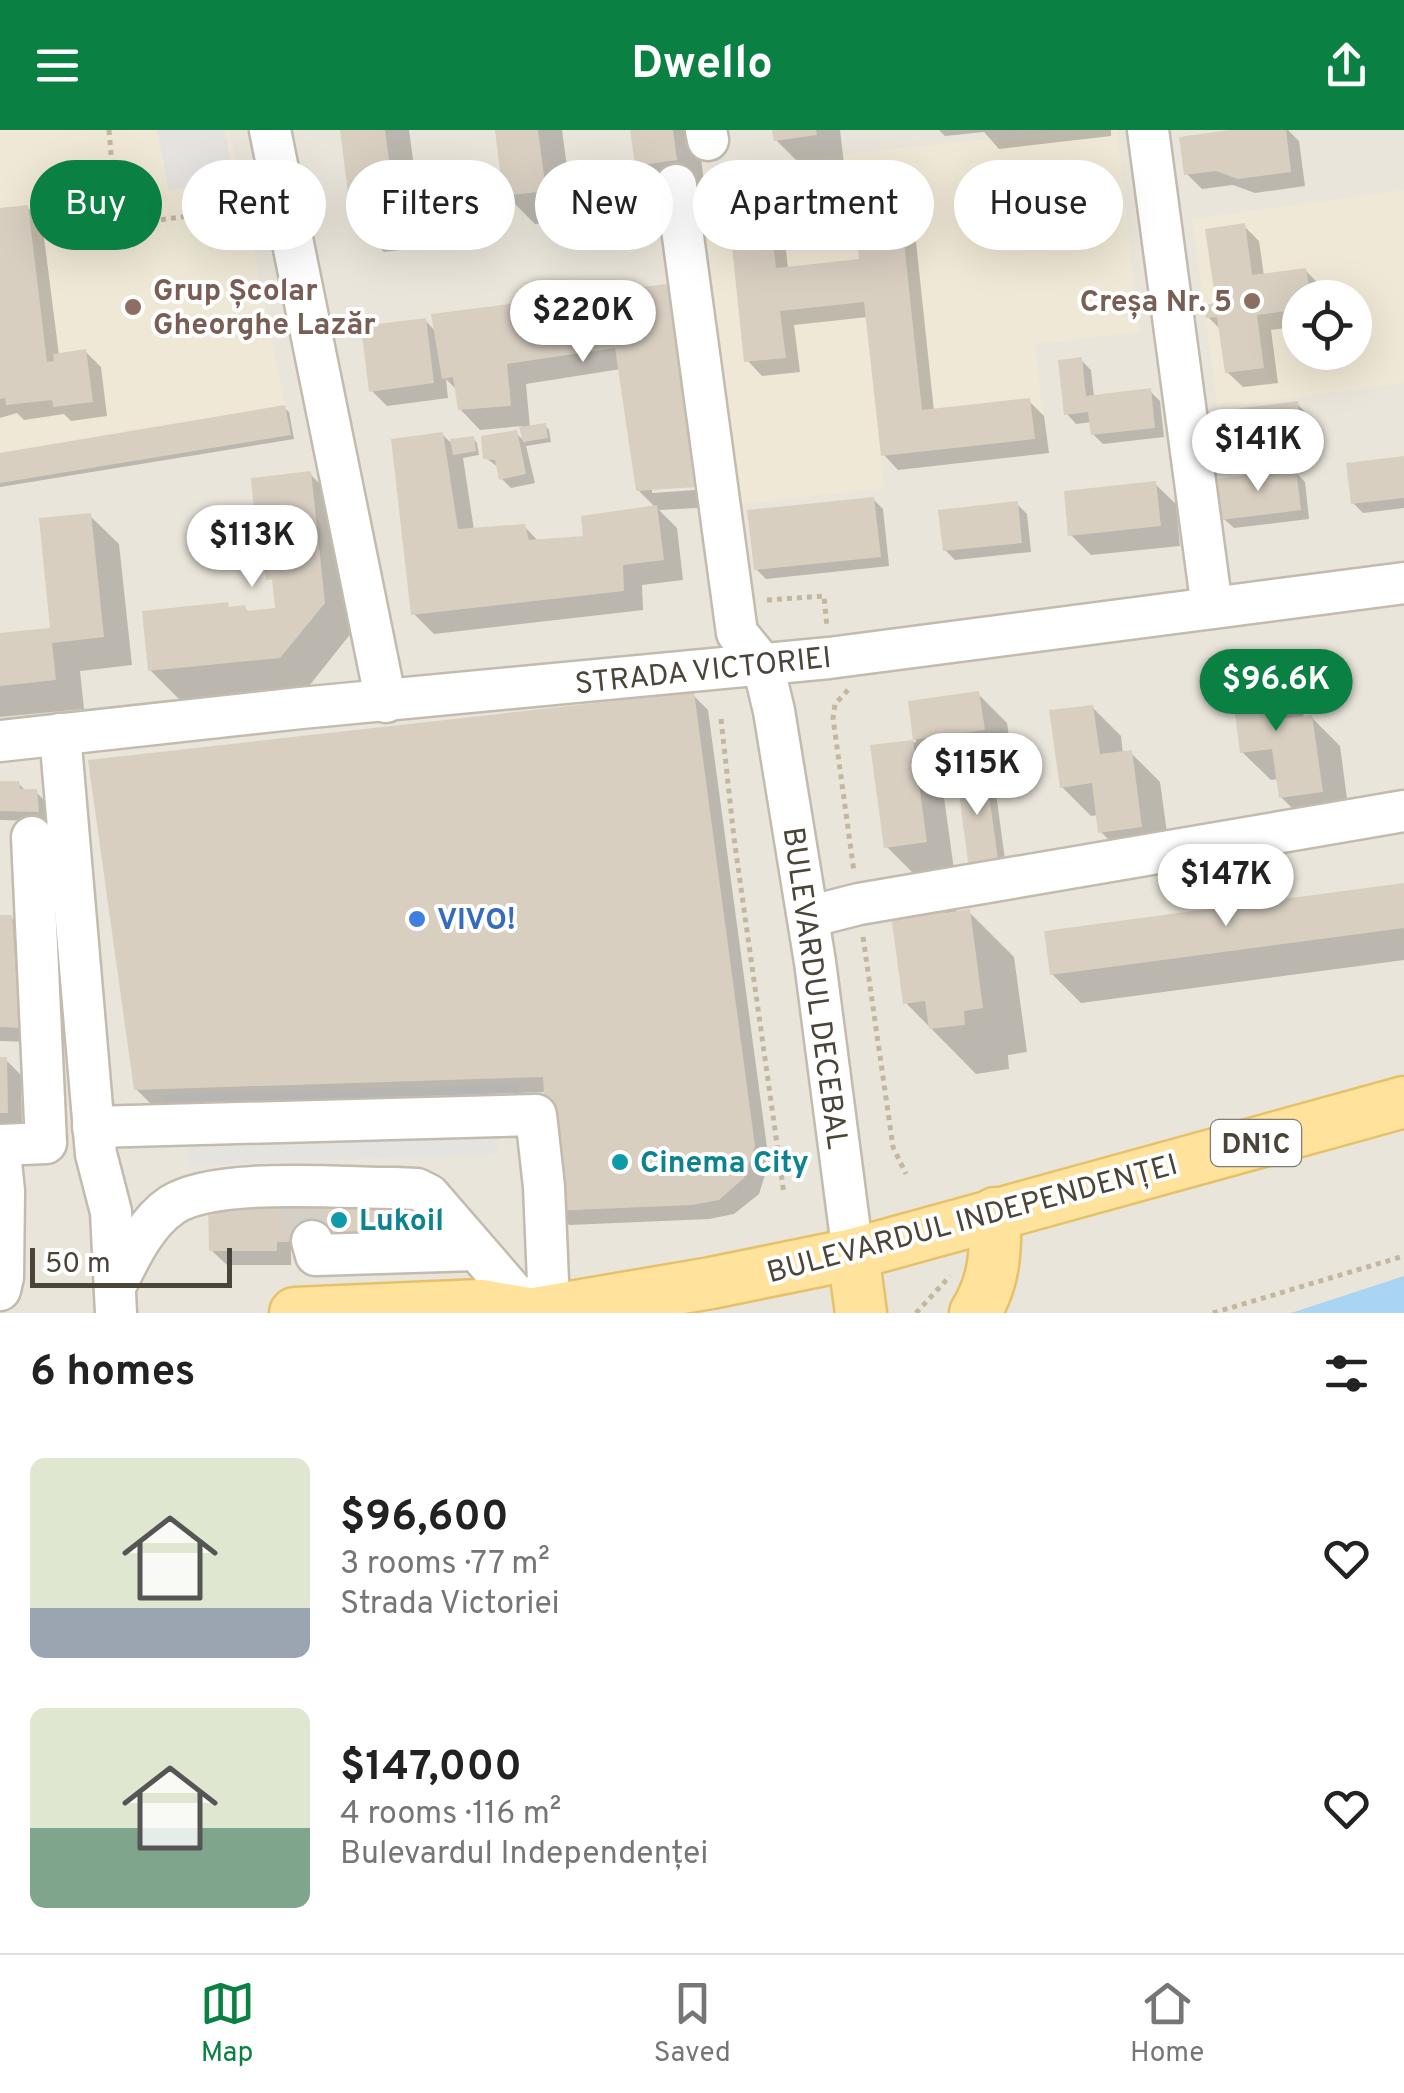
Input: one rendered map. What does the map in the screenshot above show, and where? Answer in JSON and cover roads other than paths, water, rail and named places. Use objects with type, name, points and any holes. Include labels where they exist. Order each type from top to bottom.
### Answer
[{"type":"main road","name":"BULEVARDUL INDEPENDENȚEI","points":[[296,1313],[481,1305],[531,1313],[854,1254],[1404,1102]]},
{"type":"main road","points":[[975,1313],[996,1260],[995,1213]]},
{"type":"main road","name":"BULEVARDUL DECEBAL","points":[[854,1254],[861,1313]]},
{"type":"street","points":[[270,130],[386,702]]},
{"type":"street","points":[[1148,130],[1212,608]]},
{"type":"street","points":[[676,185],[737,632],[763,665]]},
{"type":"street","name":"STRADA VICTORIEI","points":[[0,741],[763,665],[1404,583]]},
{"type":"street","name":"BULEVARDUL DECEBAL","points":[[763,665],[808,917],[854,1254]]},
{"type":"street","points":[[60,734],[96,1154],[111,1212],[115,1300]]},
{"type":"street","points":[[808,917],[858,904],[1404,811]]},
{"type":"street","points":[[0,1144],[46,1143],[32,837]]},
{"type":"street","points":[[94,1128],[536,1115],[548,1282],[531,1313],[441,1206],[417,1189],[295,1194],[206,1191],[170,1206],[130,1255],[115,1300]]},
{"type":"street","points":[[0,1152],[4,1191],[4,1277],[0,1290]]},
{"type":"street","points":[[312,1241],[316,1255],[475,1250]]},
{"type":"water","points":[[1404,1276],[1404,1313],[1291,1313]]},
{"type":"tunnel","points":[[297,1201],[312,1241]]},
{"type":"place","name":"Creșa Nr. 5","points":[[1252,301]]},
{"type":"place","name":"Grup Școlar Gheorghe Lazăr","points":[[133,307]]},
{"type":"place","name":"VIVO!","points":[[417,919]]},
{"type":"place","name":"Cinema City","points":[[620,1162]]},
{"type":"place","name":"Lukoil","points":[[339,1220]]}]
